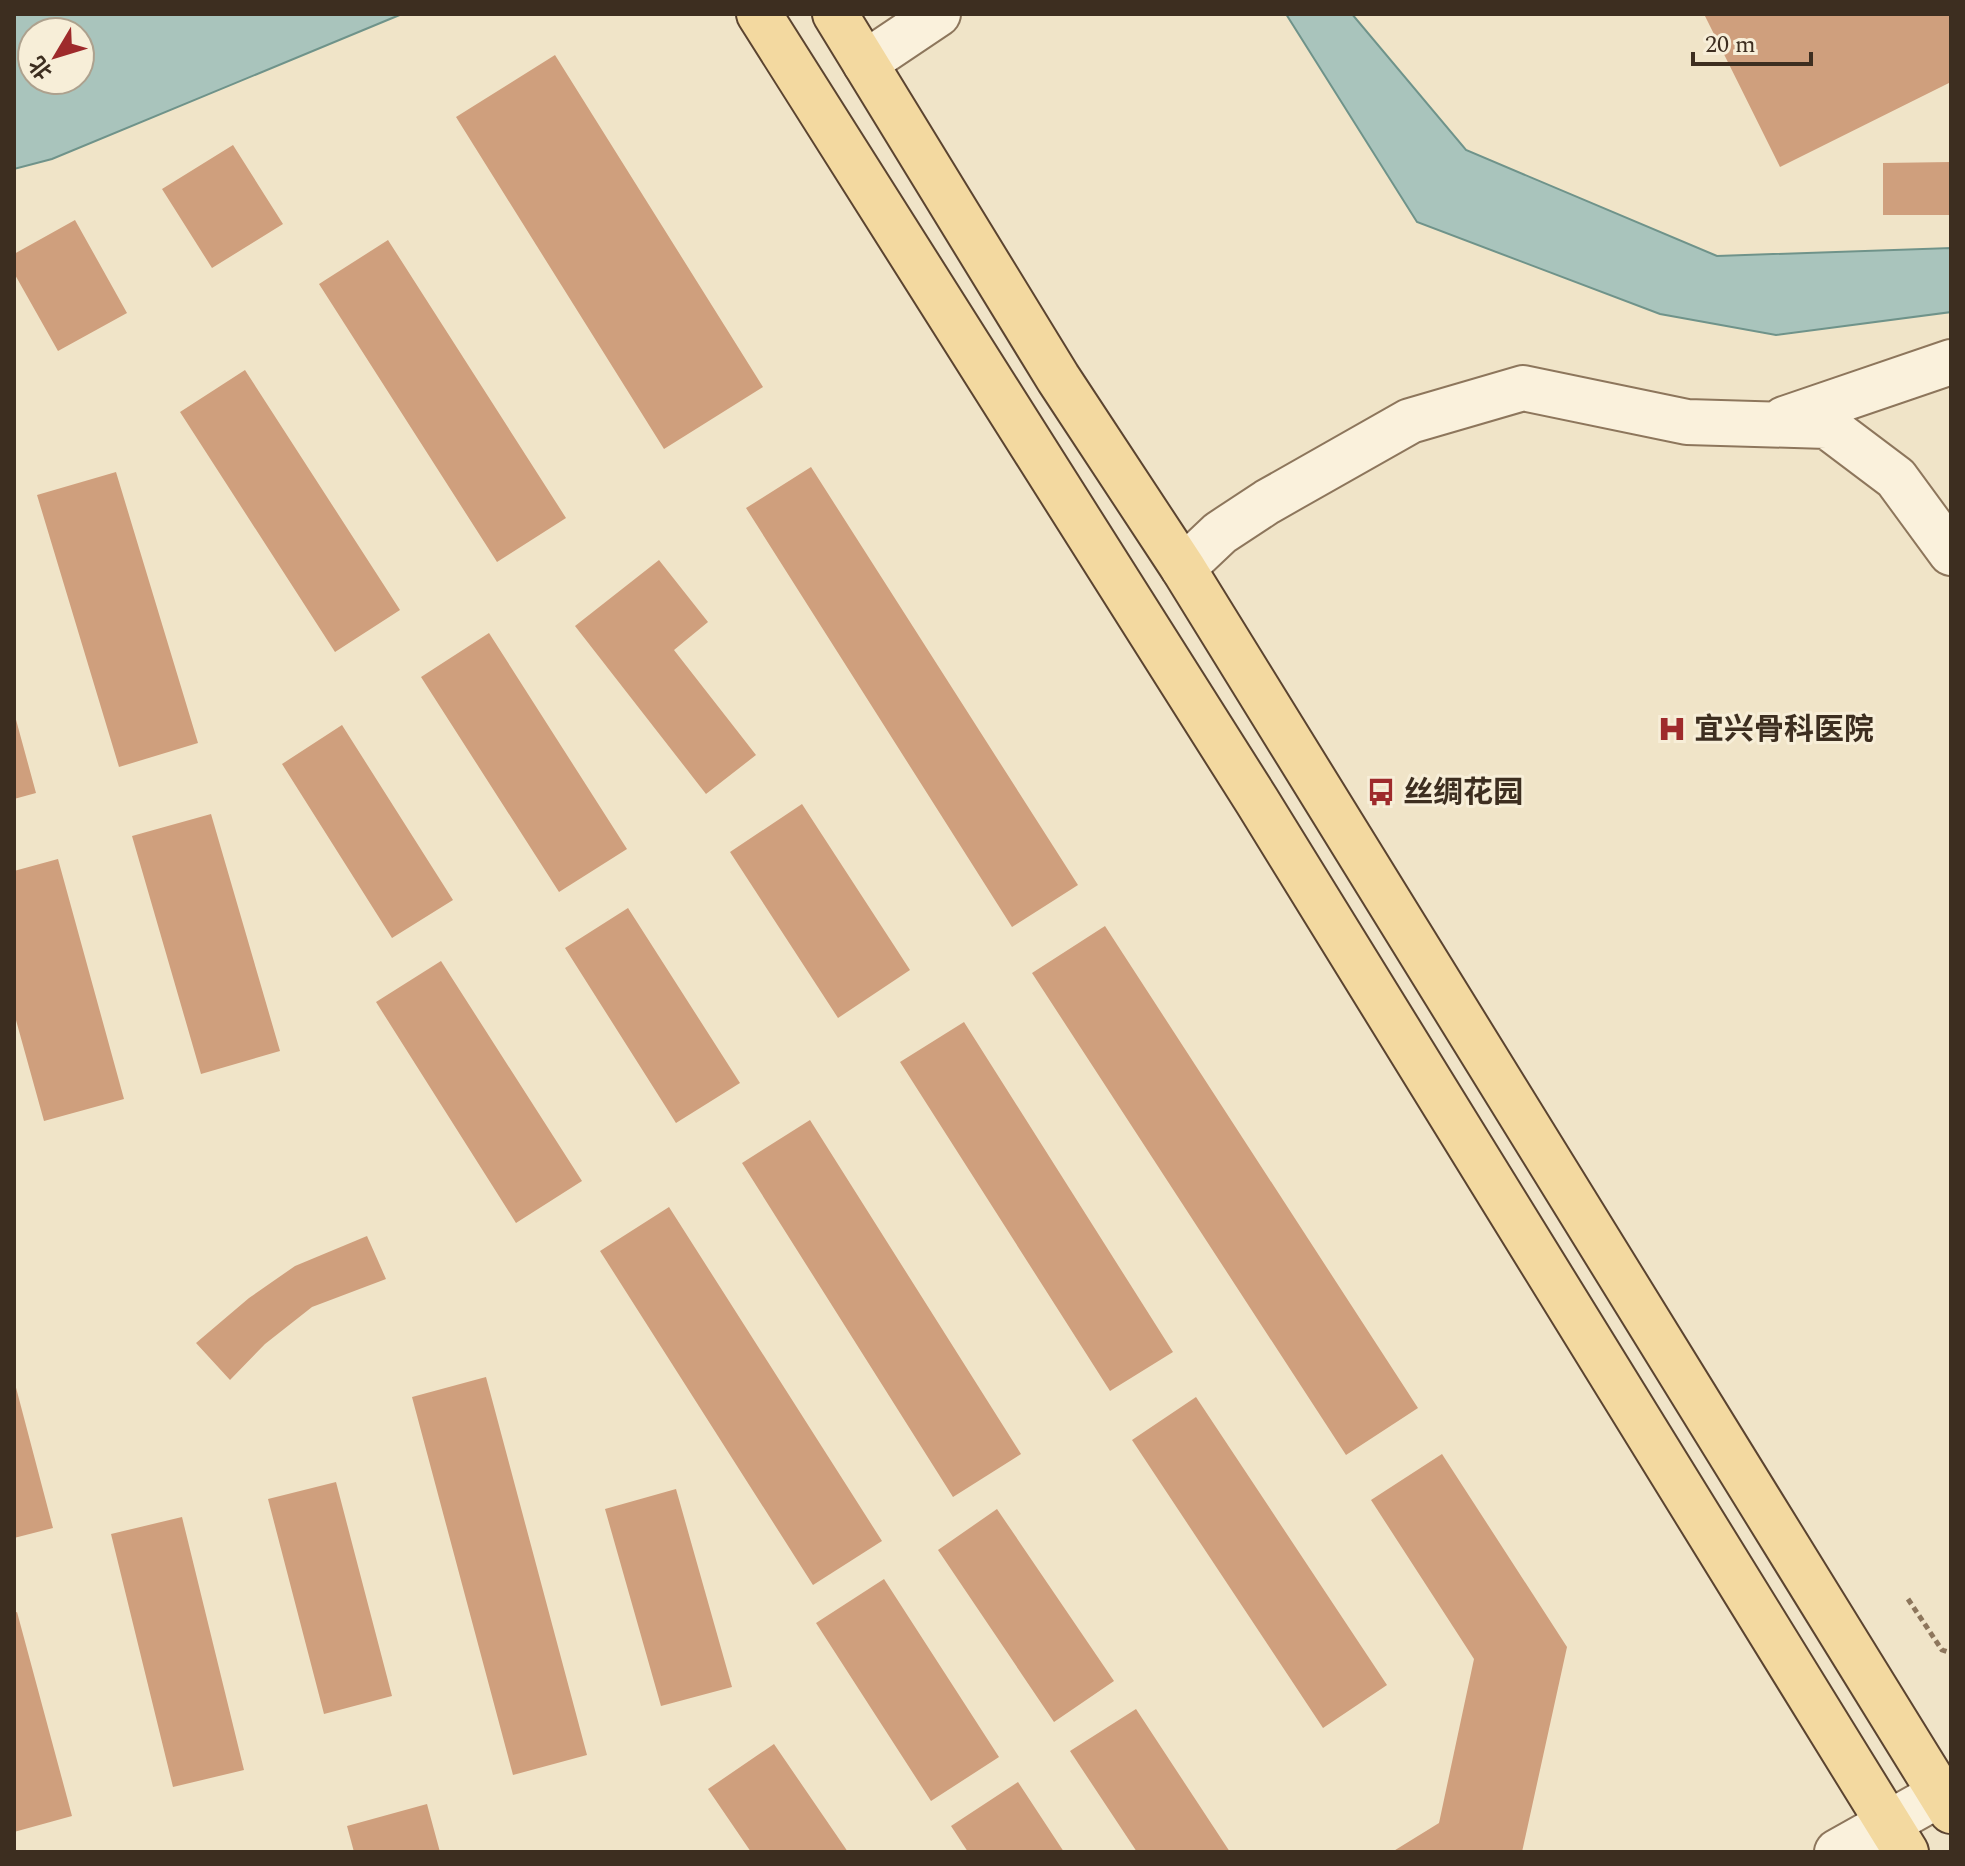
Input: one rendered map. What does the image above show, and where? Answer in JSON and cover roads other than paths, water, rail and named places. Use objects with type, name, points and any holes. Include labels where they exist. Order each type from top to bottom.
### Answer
[{"type":"main road","points":[[759,14],[1257,801],[1897,1838]]},
{"type":"main road","points":[[835,14],[1058,378],[1183,568],[1947,1798]]},
{"type":"street","points":[[865,63],[938,14]]},
{"type":"street","points":[[1771,425],[1816,405],[1951,362]]},
{"type":"street","points":[[1183,568],[1220,533],[1267,502],[1410,421],[1523,388],[1687,422],[1827,426],[1896,478],[1951,553]]},
{"type":"street","points":[[1837,1852],[1897,1838],[1947,1798]]},
{"type":"water","points":[[14,14],[402,14],[52,159],[14,169]]},
{"type":"water","points":[[1286,14],[1352,14],[1466,150],[1717,256],[1951,248],[1951,312],[1776,335],[1660,314],[1417,222]]},
{"type":"place","name":"宜兴骨科医院","points":[[1672,729]]},
{"type":"place","name":"丝绸花园","points":[[1381,792]]}]
